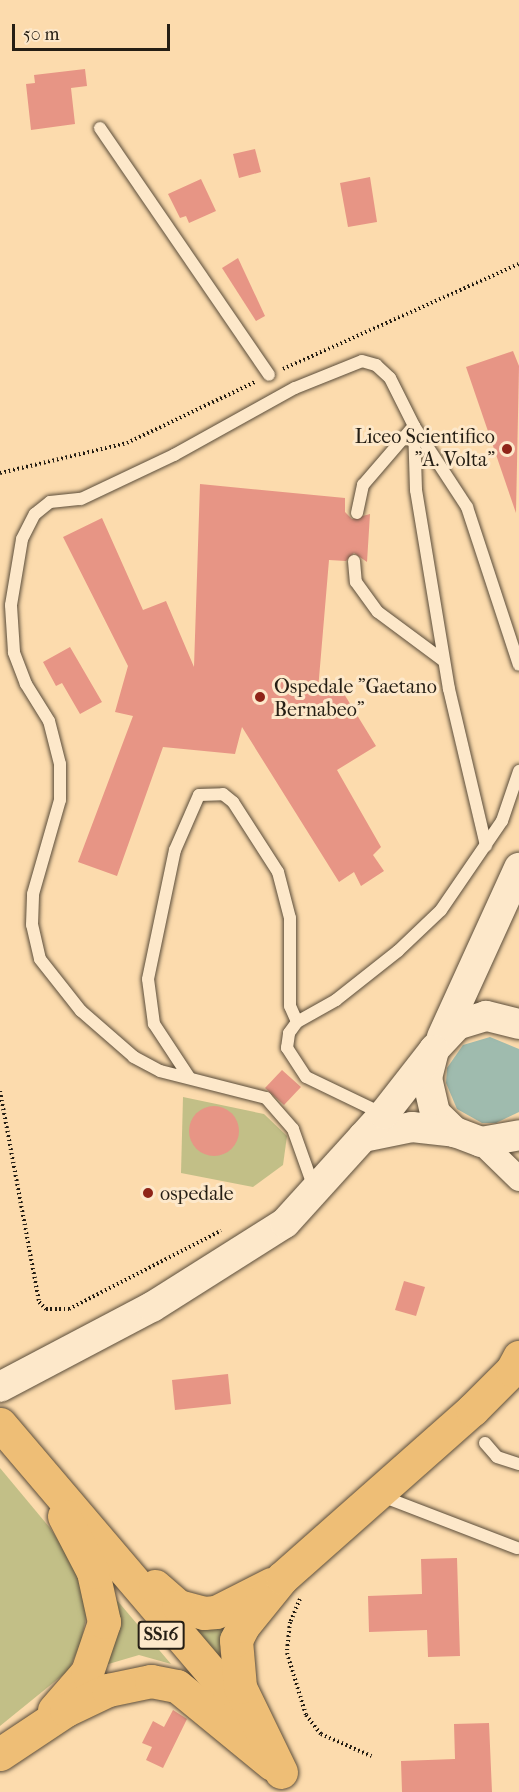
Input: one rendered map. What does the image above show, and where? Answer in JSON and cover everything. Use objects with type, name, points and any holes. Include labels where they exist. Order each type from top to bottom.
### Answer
[{"type":"main road","points":[[290,1782],[240,1687],[236,1659],[243,1626],[293,1586],[378,1494],[472,1410],[512,1370],[519,1357]]},
{"type":"main road","name":"SS16","points":[[0,1424],[77,1520],[92,1528],[246,1713],[257,1741],[290,1782]]},
{"type":"main road","points":[[44,1478],[94,1519],[178,1606],[216,1612],[293,1586]]},
{"type":"main road","points":[[41,1725],[87,1672],[104,1622],[93,1572],[44,1478]]},
{"type":"main road","points":[[0,1754],[41,1725],[108,1690],[165,1683],[195,1699],[290,1782]]},
{"type":"street","points":[[519,868],[428,1068],[428,1096],[435,1113],[519,1179]]},
{"type":"street","points":[[12,1381],[239,1255],[285,1223],[384,1114],[437,1045],[476,1018],[497,1017],[519,1024]]},
{"type":"street","points":[[363,1137],[412,1127],[468,1137],[519,1135]]},
{"type":"lane","points":[[100,128],[269,375]]},
{"type":"lane","points":[[315,1192],[293,1129],[266,1098],[160,1071],[134,1057],[81,1011],[39,959],[32,925],[33,894],[60,800],[60,764],[49,721],[26,684],[14,652],[11,605],[22,538],[35,514],[50,502],[81,499],[348,364],[376,365],[390,378],[414,426],[467,507],[519,665]]},
{"type":"lane","points":[[357,513],[363,485],[414,426]]},
{"type":"lane","points":[[414,426],[416,490],[444,661],[486,846]]},
{"type":"lane","points":[[354,561],[356,582],[378,612],[444,661]]},
{"type":"lane","points":[[384,1114],[306,1077],[286,1048],[289,1033],[297,1022],[336,1000],[398,951],[460,887],[502,821],[519,771]]},
{"type":"lane","points":[[189,1077],[154,1024],[148,979],[177,842],[199,795],[223,794],[233,802],[278,872],[290,918],[288,987],[297,1022]]},
{"type":"lane","points":[[485,1443],[497,1457],[519,1464]]},
{"type":"lane","points":[[378,1494],[517,1548]]},
{"type":"path","points":[[0,1091],[39,1302],[46,1309],[69,1309],[232,1225]]},
{"type":"path","points":[[293,1586],[287,1653],[306,1715],[321,1734],[371,1756]]},
{"type":"shaded area","points":[[490,1037],[519,1049],[519,1112],[496,1123],[482,1123],[457,1109],[446,1083],[447,1068],[463,1045]]},
{"type":"shaded area","points":[[183,1097],[264,1114],[287,1136],[283,1165],[253,1187],[181,1173]]},
{"type":"shaded area","points":[[0,1468],[50,1528],[81,1575],[88,1608],[81,1642],[69,1670],[0,1726]]},
{"type":"shaded area","points":[[110,1592],[171,1664],[139,1655],[105,1665]]},
{"type":"shaded area","points":[[242,1603],[222,1641],[219,1657],[179,1613]]},
{"type":"building","points":[[85,69],[87,86],[71,88],[75,124],[31,130],[26,84],[35,83],[34,75]]},
{"type":"building","points":[[255,149],[261,172],[239,178],[233,154]]},
{"type":"building","points":[[370,177],[377,222],[348,227],[340,183]]},
{"type":"building","points":[[201,179],[216,211],[189,223],[186,216],[180,218],[168,194]]},
{"type":"building","points":[[238,258],[265,316],[256,321],[222,268]]},
{"type":"building","name":"Liceo Scientifico \"A. Volta\"","points":[[513,351],[519,366],[516,513],[466,367]]},
{"type":"building","points":[[200,484],[345,498],[345,512],[352,519],[370,514],[367,562],[354,553],[346,561],[329,560],[318,690],[341,689],[376,746],[337,770],[381,847],[373,855],[384,871],[361,886],[354,872],[339,882],[242,727],[235,754],[163,747],[117,876],[78,862],[133,716],[115,712],[128,666],[63,537],[102,518],[143,610],[166,601],[194,667]]},
{"type":"building","points":[[70,647],[102,702],[80,714],[62,683],[56,686],[43,662]]},
{"type":"building","points":[[282,1070],[301,1087],[284,1105],[265,1088]]},
{"type":"building","points":[[214,1106],[223,1108],[234,1117],[239,1131],[237,1140],[228,1151],[214,1156],[205,1154],[194,1145],[189,1131],[191,1122],[200,1111]]},
{"type":"building","points":[[404,1281],[425,1287],[416,1316],[395,1310]]},
{"type":"building","points":[[228,1374],[231,1404],[175,1410],[172,1380]]},
{"type":"building","points":[[457,1558],[460,1656],[428,1657],[427,1630],[369,1632],[368,1596],[422,1594],[421,1559]]},
{"type":"building","points":[[173,1710],[187,1719],[163,1768],[146,1760],[152,1747],[142,1743],[153,1721],[164,1727]]},
{"type":"building","points":[[489,1723],[492,1792],[402,1792],[401,1761],[455,1759],[454,1724]]},
{"type":"place","name":"Liceo Scientifico \"A. Volta\"","points":[[507,449]]},
{"type":"place","name":"Ospedale \"Gaetano Bernabeo\"","points":[[260,697]]},
{"type":"place","name":"ospedale","points":[[148,1193]]}]
